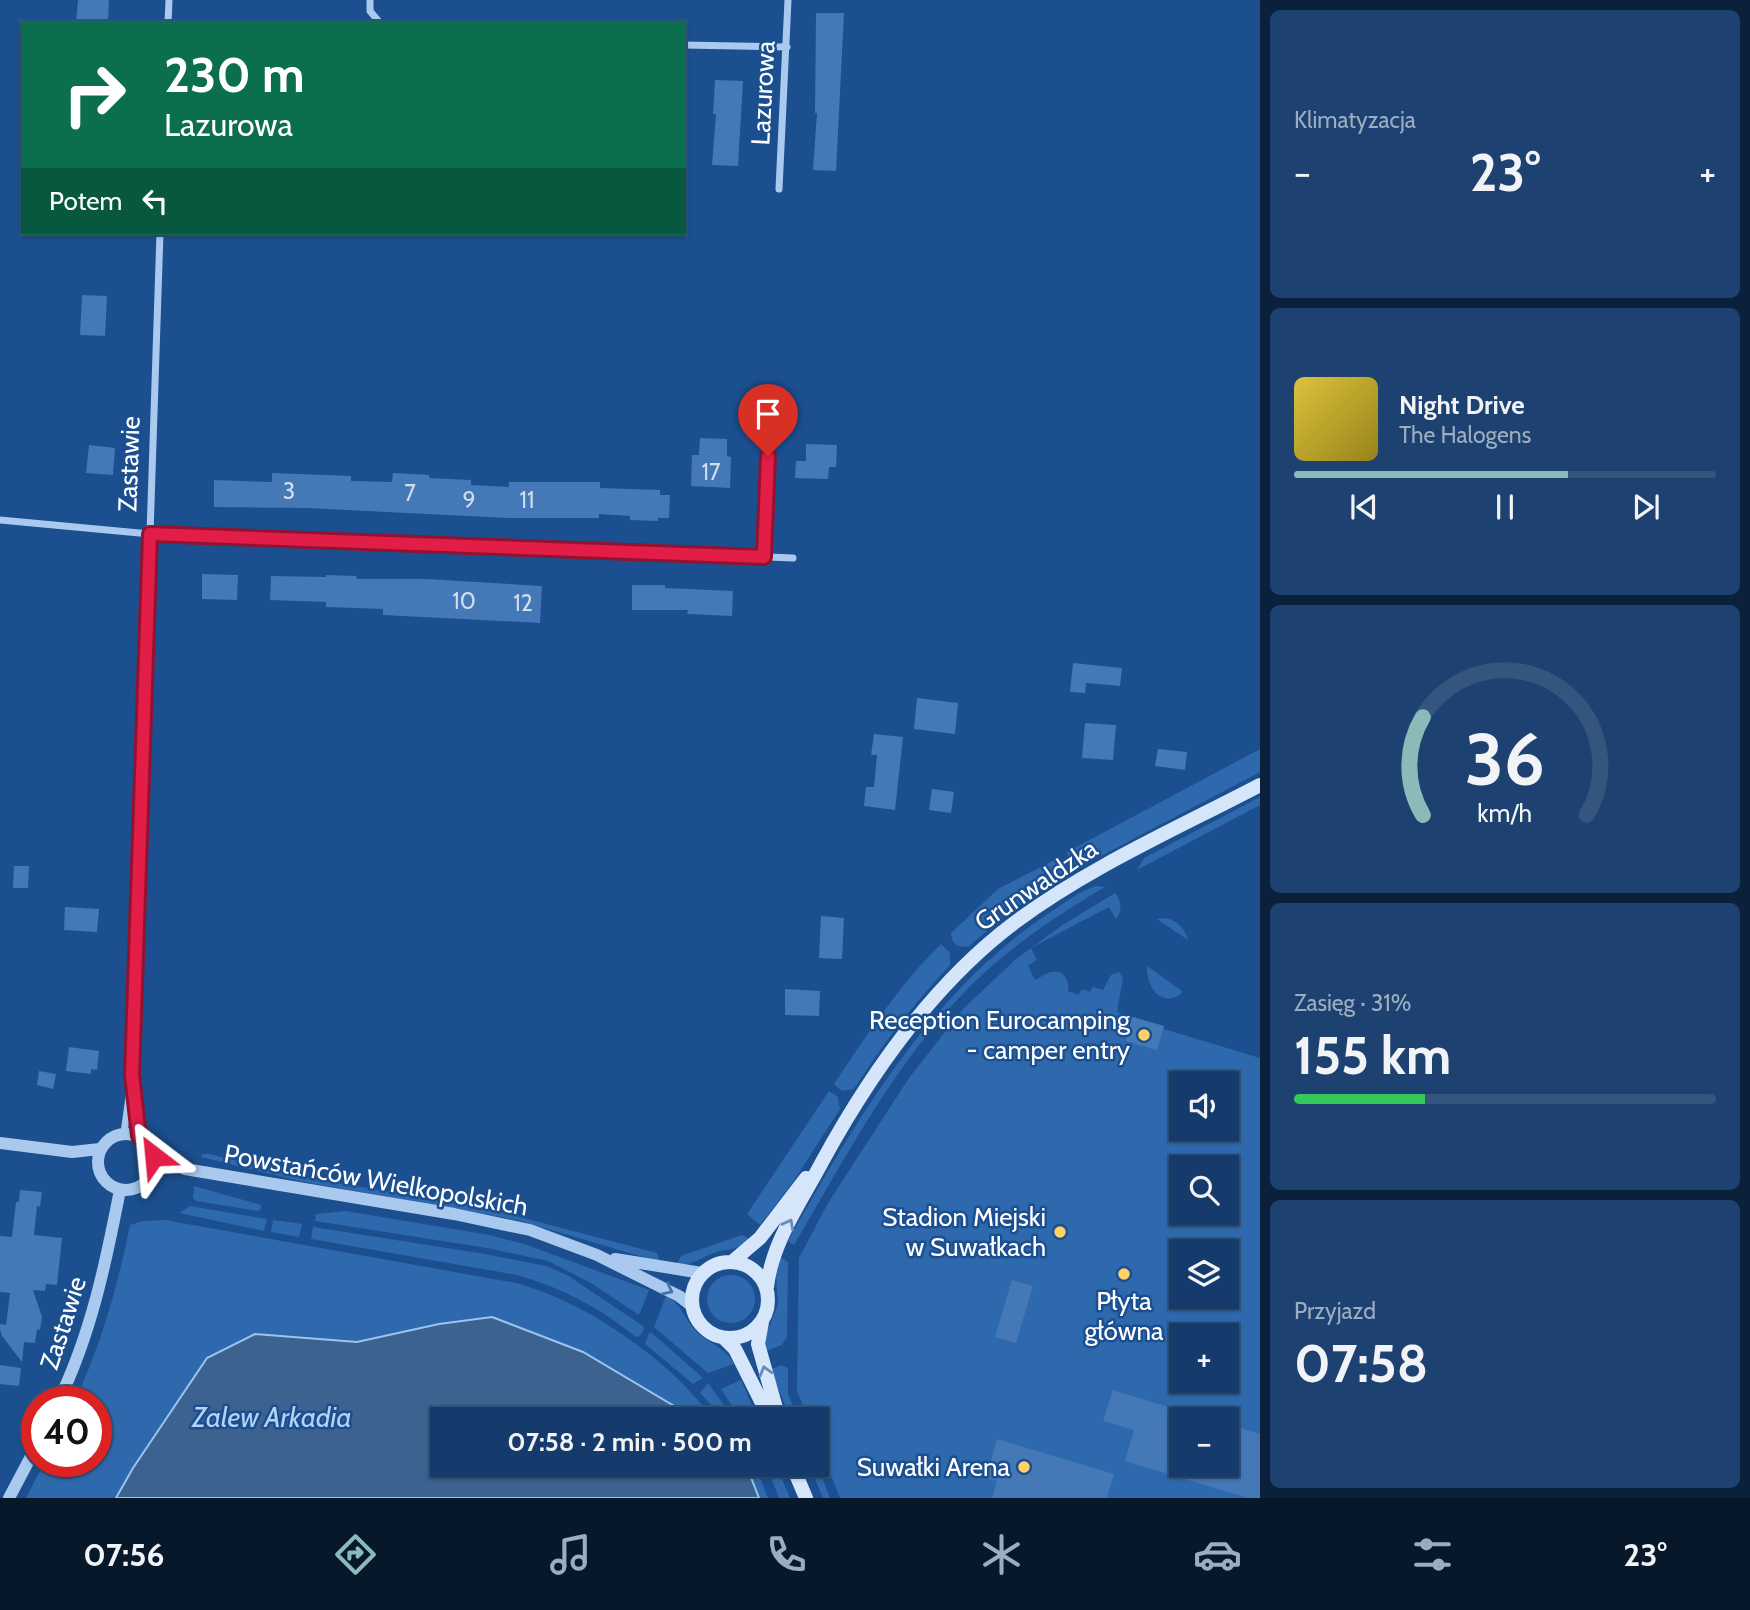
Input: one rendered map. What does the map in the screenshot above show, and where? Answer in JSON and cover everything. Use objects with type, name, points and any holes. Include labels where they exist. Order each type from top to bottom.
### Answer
[{"type":"main road","name":"Grunwaldzka","points":[[767,1287],[769,1266],[776,1247],[832,1144],[873,1080],[941,991],[1014,923],[1100,869],[1260,785]]},
{"type":"main road","name":"Grunwaldzka","points":[[733,1261],[760,1238],[832,1144]]},
{"type":"main road","points":[[762,1322],[743,1337],[724,1338],[708,1332],[699,1323],[692,1306],[693,1288],[702,1273],[718,1263],[733,1261],[752,1268],[767,1287],[769,1299],[758,1344],[776,1407]]},
{"type":"main road","points":[[724,1338],[735,1349],[764,1407]]},
{"type":"main road","points":[[797,1477],[807,1498]]},
{"type":"street","points":[[168,21],[169,0]]},
{"type":"street","points":[[370,0],[370,11],[378,21]]},
{"type":"street","name":"Lazurowa","points":[[779,189],[788,0]]},
{"type":"street","points":[[686,45],[787,47]]},
{"type":"street","name":"Zastawie","points":[[124,1133],[132,1075],[160,235]]},
{"type":"street","points":[[764,557],[769,431]]},
{"type":"street","points":[[0,520],[150,534],[793,558]]},
{"type":"street","name":"Zastawie","points":[[132,1075],[139,1136]]},
{"type":"street","points":[[72,1152],[98,1168],[104,1180],[125,1190],[145,1183],[154,1167],[154,1156],[151,1148],[139,1136],[124,1133],[109,1139],[100,1149],[98,1168]]},
{"type":"street","points":[[0,1143],[72,1152],[100,1149]]},
{"type":"street","name":"Powstańców Wielkopolskich","points":[[154,1156],[185,1169],[530,1230],[597,1255],[679,1296],[692,1306]]},
{"type":"street","name":"Powstańców Wielkopolskich","points":[[150,1177],[185,1169]]},
{"type":"street","name":"Zastawie","points":[[66,1386],[94,1308],[125,1190]]},
{"type":"street","name":"Powstańców Wielkopolskich","points":[[597,1255],[682,1272],[702,1273]]},
{"type":"street","points":[[9,1498],[21,1475]]},
{"type":"shaded area","points":[[1260,749],[1260,772],[1082,866],[1070,862],[1067,852]]},
{"type":"shaded area","points":[[1260,797],[1260,805],[1137,870],[1144,858]]},
{"type":"shaded area","points":[[1058,858],[1063,868],[1061,878],[1007,914],[968,947],[954,943],[951,933],[998,889]]},
{"type":"shaded area","points":[[1096,886],[1105,887],[1026,938],[954,1003],[902,1068],[794,1245],[788,1241],[869,1105],[932,1019],[968,980],[1007,945],[1049,913]]},
{"type":"shaded area","points":[[1115,893],[1120,906],[1116,919],[1109,907],[1031,948]]},
{"type":"shaded area","points":[[1165,918],[1180,926],[1188,940],[1157,919]]},
{"type":"shaded area","points":[[941,944],[950,953],[950,965],[899,1024],[854,1089],[842,1091],[834,1084],[858,1048],[897,994]]},
{"type":"shaded area","name":"Stadion Miejski w Suwałkach","points":[[1031,948],[1037,960],[1028,966],[1035,980],[1050,972],[1063,974],[1067,980],[1068,991],[1078,995],[1082,989],[1090,992],[1093,987],[1103,990],[1111,975],[1119,972],[1123,978],[1117,1012],[1260,1058],[1260,1498],[840,1498],[829,1470],[829,1407],[804,1407],[797,1391],[799,1258],[828,1203],[909,1078],[963,1009]]},
{"type":"shaded area","points":[[1147,966],[1182,991],[1181,994],[1167,998],[1156,993],[1149,981]]},
{"type":"shaded area","points":[[829,1091],[838,1097],[840,1109],[793,1182],[760,1225],[747,1214]]},
{"type":"shaded area","points":[[202,1154],[303,1177],[489,1209],[657,1253],[660,1262],[517,1220],[299,1181],[201,1157]]},
{"type":"shaded area","points":[[194,1186],[261,1205],[261,1209],[258,1211],[196,1201],[193,1198]]},
{"type":"shaded area","points":[[190,1206],[267,1219],[264,1231],[179,1213]]},
{"type":"shaded area","points":[[346,1211],[490,1235],[527,1245],[649,1290],[639,1315],[591,1283],[548,1261],[487,1248],[315,1221],[316,1214]]},
{"type":"shaded area","points":[[165,1220],[516,1283],[536,1289],[596,1317],[632,1341],[673,1374],[703,1407],[676,1407],[583,1352],[538,1335],[439,1324],[357,1342],[255,1334],[207,1358],[116,1498],[26,1498],[37,1477],[112,1477],[112,1386],[81,1386],[108,1315],[130,1225],[143,1221]]},
{"type":"shaded area","points":[[273,1220],[302,1224],[299,1237],[271,1232]]},
{"type":"shaded area","points":[[313,1227],[546,1266],[567,1275],[644,1329],[640,1336],[636,1337],[580,1300],[517,1275],[311,1239]]},
{"type":"shaded area","points":[[742,1235],[750,1239],[735,1248],[714,1253],[692,1263],[677,1264],[681,1256]]},
{"type":"shaded area","points":[[780,1257],[788,1262],[787,1337],[782,1345],[766,1351],[765,1337],[778,1304],[776,1277]]},
{"type":"shaded area","points":[[731,1275],[748,1282],[755,1299],[748,1316],[731,1323],[714,1316],[707,1299],[714,1282]]},
{"type":"shaded area","points":[[666,1296],[679,1307],[695,1330],[725,1352],[734,1364],[708,1373],[654,1327]]},
{"type":"shaded area","points":[[649,1333],[703,1378],[693,1384],[645,1344]]},
{"type":"shaded area","points":[[781,1365],[788,1368],[788,1394],[793,1407],[786,1407],[770,1370]]},
{"type":"shaded area","points":[[741,1380],[753,1407],[733,1407],[721,1389]]},
{"type":"shaded area","points":[[708,1383],[725,1407],[713,1407],[700,1393]]},
{"type":"shaded area","points":[[751,1477],[760,1477],[768,1498],[759,1498]]},
{"type":"shaded area","points":[[771,1477],[781,1477],[790,1498],[779,1498]]},
{"type":"shaded area","points":[[814,1477],[822,1477],[830,1498],[823,1498]]},
{"type":"water","name":"Zalew Arkadia","points":[[492,1317],[583,1352],[676,1407],[430,1407],[430,1477],[751,1477],[759,1498],[116,1498],[207,1358],[255,1334],[357,1342],[439,1324]]},
{"type":"building","points":[[78,0],[109,0],[108,21],[76,21]]},
{"type":"building","points":[[816,13],[844,13],[836,171],[813,170],[817,113]]},
{"type":"building","points":[[715,80],[743,81],[738,166],[712,165],[716,114],[713,114]]},
{"type":"building","points":[[82,295],[107,296],[105,336],[80,335]]},
{"type":"building","points":[[700,438],[727,439],[727,456],[731,457],[730,488],[691,486],[692,455],[699,455]]},
{"type":"building","points":[[806,444],[837,445],[836,467],[829,467],[828,479],[795,478],[796,461],[806,461]]},
{"type":"building","points":[[89,445],[115,448],[113,475],[86,473]]},
{"type":"building","points":[[272,473],[351,476],[351,481],[392,482],[393,473],[429,475],[429,478],[471,480],[471,485],[509,487],[509,482],[600,482],[600,488],[660,490],[660,495],[670,495],[669,518],[658,518],[658,521],[630,520],[630,516],[599,514],[599,518],[508,518],[306,508],[214,507],[214,480],[272,482]]},
{"type":"building","points":[[202,574],[238,575],[237,600],[202,599]]},
{"type":"building","points":[[271,576],[356,576],[357,579],[427,579],[542,586],[540,623],[383,615],[383,609],[326,607],[326,602],[270,600]]},
{"type":"building","points":[[632,585],[733,591],[732,616],[687,614],[688,610],[632,610]]},
{"type":"building","points":[[1073,663],[1122,668],[1120,686],[1086,683],[1085,693],[1070,692]]},
{"type":"building","points":[[917,698],[958,703],[955,734],[914,729]]},
{"type":"building","points":[[1085,723],[1116,725],[1113,760],[1082,758]]},
{"type":"building","points":[[874,734],[903,737],[895,810],[864,806],[866,787],[874,787],[877,755],[871,755]]},
{"type":"building","points":[[1158,749],[1187,752],[1185,770],[1155,766]]},
{"type":"building","points":[[932,789],[954,792],[951,813],[929,810]]},
{"type":"building","points":[[14,866],[29,866],[28,888],[13,888]]},
{"type":"building","points":[[65,907],[99,909],[97,932],[64,930]]},
{"type":"building","points":[[821,916],[844,918],[842,959],[819,958]]},
{"type":"building","points":[[785,989],[820,991],[819,1016],[785,1015]]},
{"type":"building","name":"Reception Eurocamping - camper entry","points":[[1132,1017],[1164,1026],[1157,1050],[1126,1041]]},
{"type":"building","points":[[69,1047],[99,1051],[97,1070],[91,1069],[91,1074],[66,1071]]},
{"type":"building","points":[[39,1071],[56,1074],[53,1089],[37,1085]]},
{"type":"building","points":[[20,1190],[42,1192],[40,1207],[37,1206],[34,1235],[62,1238],[57,1285],[46,1284],[45,1291],[33,1290],[42,1317],[35,1343],[24,1342],[22,1362],[2,1336],[0,1329],[0,1324],[6,1325],[10,1293],[0,1292],[0,1236],[12,1237]]},
{"type":"building","points":[[1012,1280],[1033,1286],[1016,1343],[995,1337]]},
{"type":"building","points":[[0,1365],[21,1368],[19,1386],[0,1384]]},
{"type":"building","points":[[1113,1390],[1169,1407],[1169,1474],[1125,1461],[1134,1430],[1103,1421]]},
{"type":"building","points":[[1239,1428],[1260,1434],[1260,1498],[1248,1498],[1178,1477],[1239,1477]]},
{"type":"building","name":"Suwałki Arena","points":[[997,1439],[1114,1474],[1107,1498],[992,1498],[997,1481],[986,1478]]},
{"type":"place","name":"Reception Eurocamping - camper entry","points":[[1144,1035]]},
{"type":"place","name":"Stadion Miejski w Suwałkach","points":[[1060,1232]]},
{"type":"place","name":"Płyta główna","points":[[1124,1274]]},
{"type":"place","name":"Suwałki Arena","points":[[1024,1467]]},
{"type":"route","points":[[154,1156],[146,1141],[139,1136],[132,1075],[150,534],[764,557],[768,456]]}]
